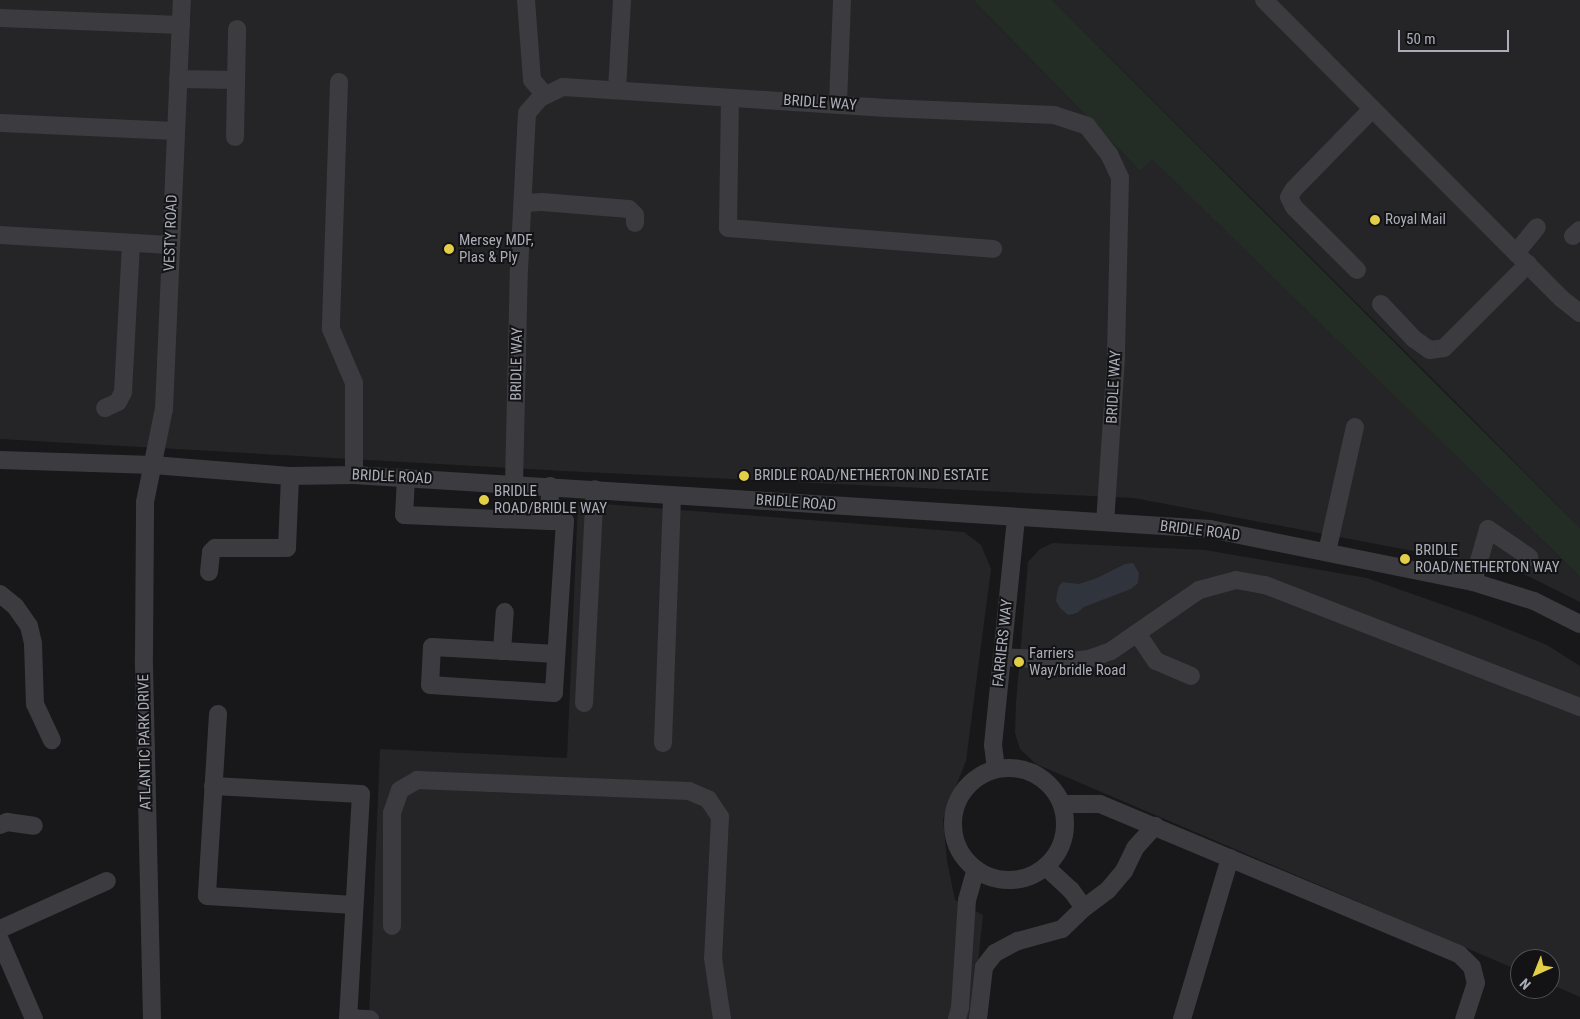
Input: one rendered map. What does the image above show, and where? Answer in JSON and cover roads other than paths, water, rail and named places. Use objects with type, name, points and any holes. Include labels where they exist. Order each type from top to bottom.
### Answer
[{"type":"street","name":"VESTY ROAD","points":[[153,466],[164,409],[182,0]]},
{"type":"street","points":[[526,0],[532,80],[545,95]]},
{"type":"street","points":[[617,90],[622,0]]},
{"type":"street","points":[[838,104],[842,0]]},
{"type":"street","points":[[1264,0],[1562,299],[1580,313]]},
{"type":"street","points":[[0,18],[181,25]]},
{"type":"street","points":[[235,137],[237,29]]},
{"type":"street","points":[[178,78],[236,80]]},
{"type":"street","points":[[339,82],[331,329],[354,383],[354,475]]},
{"type":"street","name":"BRIDLE WAY","points":[[514,484],[519,270],[524,203],[527,113],[540,98],[563,87],[1054,115],[1087,126],[1109,154],[1120,178],[1116,358],[1105,522]]},
{"type":"street","points":[[730,98],[728,228],[993,249]]},
{"type":"street","points":[[1357,270],[1294,208],[1289,197],[1294,189],[1372,109]]},
{"type":"street","points":[[1,123],[175,131]]},
{"type":"street","points":[[524,203],[542,202],[629,210],[635,215],[635,223]]},
{"type":"street","points":[[1381,304],[1414,339],[1430,350],[1444,348],[1522,258],[1537,227]]},
{"type":"street","points":[[0,235],[170,245]]},
{"type":"street","points":[[105,408],[118,402],[123,392],[131,243]]},
{"type":"street","points":[[1327,552],[1355,427]]},
{"type":"street","name":"BRIDLE ROAD","points":[[0,460],[153,466],[290,476],[354,475],[550,486],[1210,529],[1474,582],[1534,601],[1580,624]]},
{"type":"street","name":"ATLANTIC PARK DRIVE","points":[[152,1019],[144,656],[145,502],[153,466]]},
{"type":"street","points":[[208,572],[211,552],[215,548],[287,548],[290,476]]},
{"type":"street","points":[[406,478],[404,515],[565,521],[554,693],[430,685],[432,646],[556,654]]},
{"type":"street","points":[[549,521],[550,486]]},
{"type":"street","points":[[584,703],[595,490]]},
{"type":"street","points":[[663,743],[672,495]]},
{"type":"street","name":"FARRIERS WAY","points":[[996,769],[993,745],[1016,517]]},
{"type":"street","points":[[1474,582],[1488,529],[1529,557]]},
{"type":"street","points":[[1002,657],[1070,661],[1090,659],[1111,651],[1199,590],[1236,580],[1265,585],[1580,707]]},
{"type":"street","points":[[0,594],[23,616],[32,634],[35,704],[52,740]]},
{"type":"street","points":[[502,651],[505,612]]},
{"type":"street","points":[[1137,633],[1156,661],[1191,676]]},
{"type":"street","points":[[218,714],[207,896],[354,905]]},
{"type":"street","points":[[1016,768],[1031,772],[1047,781],[1062,804],[1066,830],[1060,849],[1046,867],[1028,877],[1013,880],[992,877],[976,869],[961,852],[954,833],[953,819],[958,800],[969,784],[978,777],[996,769],[1016,768]]},
{"type":"street","points":[[392,926],[392,813],[400,790],[417,780],[689,791],[708,799],[720,817],[714,958],[722,1019]]},
{"type":"street","points":[[213,786],[361,794],[348,1018],[370,1019]]},
{"type":"street","points":[[1062,804],[1100,804],[1459,954],[1472,967],[1476,983],[1464,1019]]},
{"type":"street","points":[[0,825],[7,822],[34,826]]},
{"type":"street","points":[[978,1019],[984,967],[995,953],[1018,941],[1062,929],[1084,908],[1108,890],[1124,871],[1135,848],[1155,826]]},
{"type":"street","points":[[1182,1019],[1230,858]]},
{"type":"street","points":[[1046,867],[1071,890],[1084,908]]},
{"type":"street","points":[[957,1019],[960,1008],[967,900],[976,869]]},
{"type":"street","points":[[0,930],[107,881]]},
{"type":"street","points":[[0,940],[34,1019]]},
{"type":"place","name":"Royal Mail","points":[[1375,220]]},
{"type":"place","name":"Mersey MDF, Plas & Ply","points":[[449,249]]},
{"type":"place","name":"BRIDLE ROAD/NETHERTON IND ESTATE","points":[[744,476]]},
{"type":"place","name":"BRIDLE ROAD/BRIDLE WAY","points":[[484,500]]},
{"type":"place","name":"BRIDLE ROAD/NETHERTON WAY","points":[[1405,559]]},
{"type":"place","name":"Farriers Way/bridle Road","points":[[1019,662]]}]
